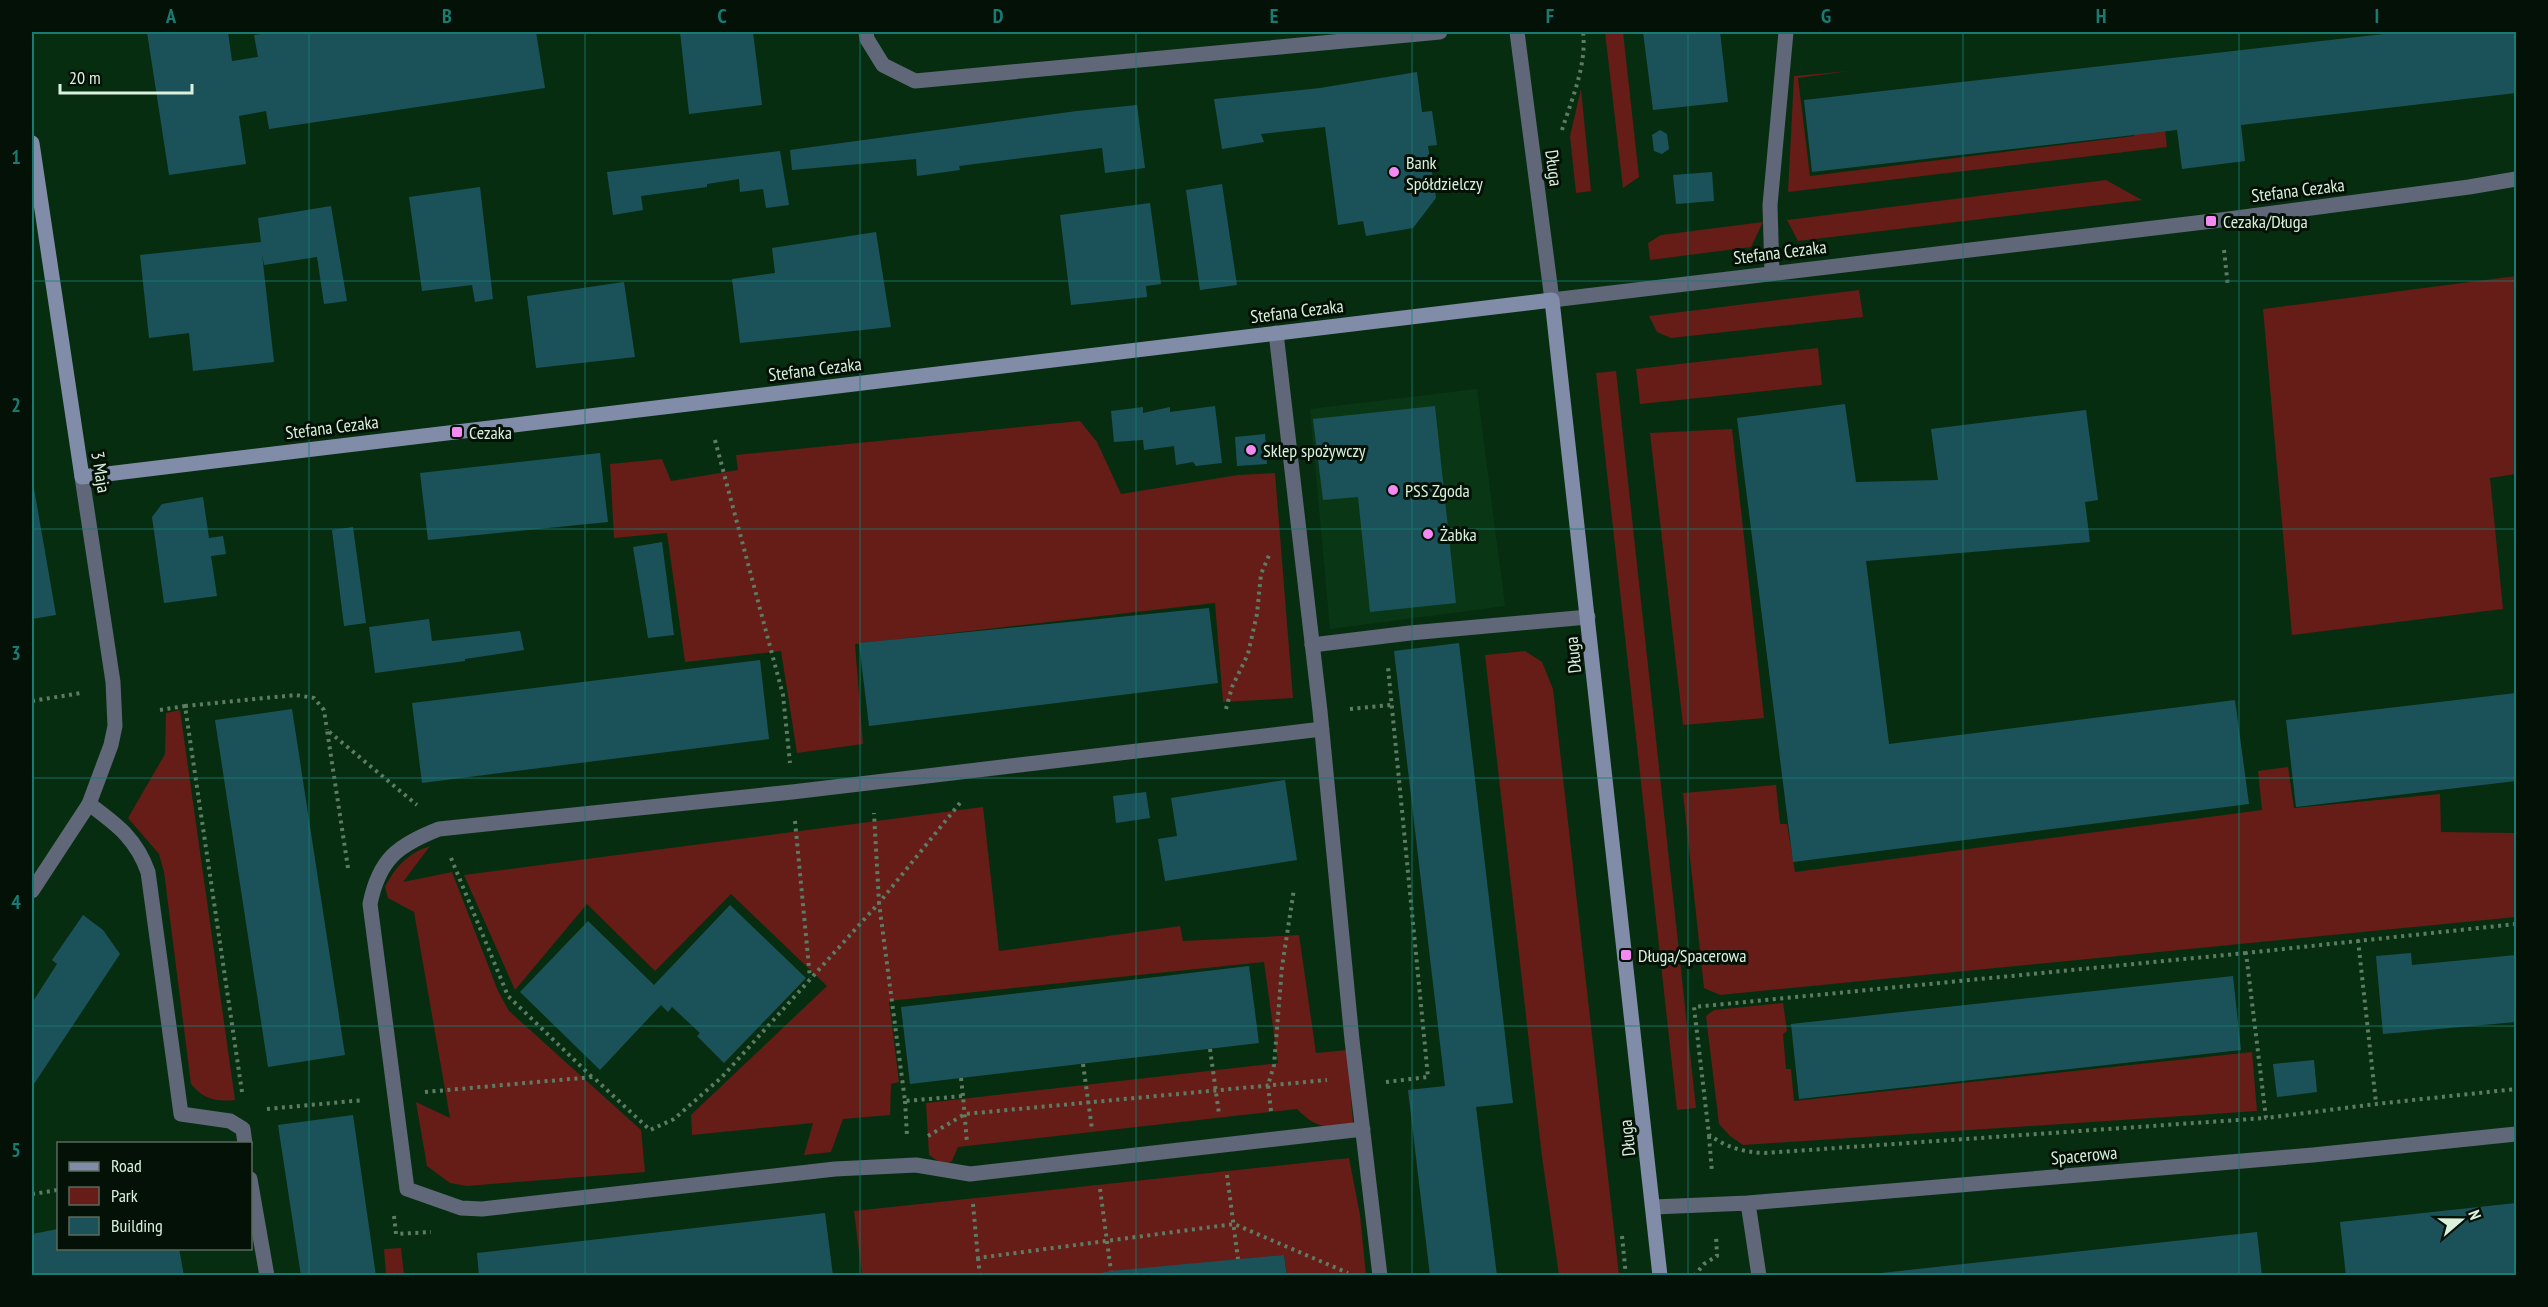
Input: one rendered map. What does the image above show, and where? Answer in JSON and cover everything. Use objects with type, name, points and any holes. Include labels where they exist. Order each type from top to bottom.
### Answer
[{"type":"main road","name":"3 Maja","points":[[32,142],[82,477]]},
{"type":"main road","name":"Stefana Cezaka","points":[[82,477],[1552,300]]},
{"type":"main road","name":"Długa","points":[[1552,300],[1660,1275]]},
{"type":"street","points":[[866,32],[867,39],[883,65],[915,81],[1440,32]]},
{"type":"street","name":"Długa","points":[[1517,32],[1552,300]]},
{"type":"street","points":[[1772,273],[1770,205],[1786,32]]},
{"type":"street","name":"Stefana Cezaka","points":[[1552,300],[2221,220],[2469,188],[2517,179]]},
{"type":"street","points":[[1276,333],[1322,729],[1350,1029],[1380,1275]]},
{"type":"street","name":"3 Maja","points":[[32,891],[89,804],[111,745],[115,726],[115,703],[82,477]]},
{"type":"street","points":[[1312,645],[1588,617]]},
{"type":"street","points":[[1322,729],[792,792],[439,829],[411,840],[384,863],[374,883],[370,904],[407,1189],[461,1208],[482,1209],[835,1169],[916,1165],[970,1174],[1363,1129]]},
{"type":"street","points":[[89,804],[129,836],[142,854],[148,872],[181,1114],[230,1122],[243,1129],[245,1142]]},
{"type":"street","name":"Spacerowa","points":[[1654,1207],[1748,1203],[2313,1155],[2517,1134]]},
{"type":"street","points":[[252,1190],[267,1275]]},
{"type":"street","points":[[1748,1203],[1759,1275]]},
{"type":"path","points":[[1534,172],[1556,151],[1582,64],[1585,49],[1583,32]]},
{"type":"path","points":[[716,440],[783,695],[810,978]]},
{"type":"path","points":[[1226,713],[1232,687],[1248,654],[1257,614],[1261,574],[1274,545]]},
{"type":"path","points":[[927,1136],[965,1114],[1268,1085],[1428,1077],[1391,705],[1387,636]]},
{"type":"path","points":[[32,701],[81,693]]},
{"type":"path","points":[[160,710],[296,694],[314,698],[324,710],[349,872]]},
{"type":"path","points":[[1320,711],[1391,705]]},
{"type":"path","points":[[185,706],[243,1099]]},
{"type":"path","points":[[327,730],[426,812],[439,829],[508,996],[650,1130],[674,1119],[722,1077],[879,903],[989,768]]},
{"type":"path","points":[[873,782],[879,903],[905,1101],[963,1096]]},
{"type":"path","points":[[1276,1139],[1268,1085],[1274,1065],[1282,967],[1294,889]]},
{"type":"path","points":[[2517,924],[2246,953],[1694,1006],[1709,1135],[1725,1146],[1743,1152],[1777,1152],[2266,1118],[2517,1089]]},
{"type":"path","points":[[2358,940],[2376,1104]]},
{"type":"path","points":[[2246,953],[2266,1118]]},
{"type":"path","points":[[256,1110],[593,1077]]},
{"type":"path","points":[[961,1078],[980,1275]]},
{"type":"path","points":[[32,1194],[57,1190]]},
{"type":"path","points":[[978,1258],[1233,1224],[1354,1275]]},
{"type":"shaded area","points":[[1477,389],[1505,606],[1330,629],[1310,409]]},
{"type":"green space","points":[[1605,32],[1623,32],[1639,177],[1623,188]]},
{"type":"green space","points":[[1849,71],[1798,78],[1810,176],[2134,136],[2134,133],[2165,129],[2167,147],[1788,192],[1794,76]]},
{"type":"green space","points":[[1581,89],[1591,191],[1576,193],[1570,136]]},
{"type":"green space","points":[[2106,180],[2142,200],[1798,241],[1787,220]]},
{"type":"green space","points":[[1763,222],[1751,247],[1650,260],[1648,243],[1661,235]]},
{"type":"green space","points":[[2516,276],[2516,474],[2490,478],[2503,609],[2292,635],[2263,309]]},
{"type":"green space","points":[[1859,290],[1863,317],[1671,338],[1657,332],[1649,316]]},
{"type":"green space","points":[[1818,348],[1822,385],[1640,404],[1636,369]]},
{"type":"green space","points":[[1616,371],[1696,1108],[1677,1110],[1596,373]]},
{"type":"green space","points":[[1080,421],[1097,442],[1121,494],[1238,475],[1275,473],[1293,698],[1223,702],[1215,603],[855,644],[863,744],[797,753],[781,651],[685,662],[667,533],[614,538],[610,464],[662,459],[671,481],[738,470],[736,455]]},
{"type":"green space","points":[[1732,429],[1764,718],[1683,725],[1650,433]]},
{"type":"green space","points":[[1525,651],[1542,662],[1553,689],[1619,1275],[1559,1275],[1542,1157],[1485,655]]},
{"type":"green space","points":[[180,710],[235,1100],[210,1098],[200,1093],[191,1084],[164,872],[159,854],[128,818],[165,754],[166,713]]},
{"type":"green space","points":[[2288,767],[2294,808],[2440,794],[2441,832],[2516,833],[2516,917],[1720,995],[1704,988],[1683,793],[1776,785],[1780,824],[1787,824],[1795,872],[2262,810],[2258,771]]},
{"type":"green space","points":[[983,807],[999,951],[1180,926],[1183,941],[1299,935],[1316,1053],[1347,1050],[1353,1123],[1322,1126],[1297,1109],[958,1147],[952,1161],[944,1165],[929,1155],[926,1103],[1278,1063],[1264,962],[889,1001],[899,1082],[891,1084],[890,1115],[843,1119],[831,1152],[804,1155],[813,1123],[692,1135],[691,1115],[827,986],[731,894],[655,971],[587,904],[515,990],[464,875]]},
{"type":"green space","points":[[430,846],[403,882],[452,872],[498,991],[509,1011],[641,1130],[645,1172],[467,1186],[450,1183],[427,1166],[416,1102],[450,1118],[414,912],[388,898],[385,887],[403,862]]},
{"type":"green space","points":[[1783,1003],[1787,1031],[1783,1034],[1786,1069],[1791,1069],[1794,1101],[2252,1052],[2257,1111],[1743,1145],[1719,1124],[1706,1016],[1714,1010]]},
{"type":"green space","points":[[1349,1158],[1360,1215],[1366,1275],[1287,1275],[1284,1255],[1073,1276],[862,1275],[854,1211]]},
{"type":"green space","points":[[401,1248],[404,1275],[386,1275],[384,1249]]},
{"type":"building","points":[[147,32],[228,32],[232,61],[258,57],[254,35],[277,32],[536,32],[545,88],[269,129],[266,111],[239,116],[246,164],[169,175]]},
{"type":"building","points":[[680,32],[753,32],[762,105],[689,114]]},
{"type":"building","points":[[1643,32],[1720,32],[1728,102],[1653,110]]},
{"type":"building","points":[[2401,32],[2516,32],[2516,93],[2241,125],[2245,161],[2182,169],[2177,130],[1812,172],[1804,100]]},
{"type":"building","points":[[1417,72],[1422,112],[1432,111],[1437,145],[1428,146],[1436,198],[1413,228],[1366,236],[1363,221],[1338,225],[1325,127],[1261,134],[1264,142],[1222,149],[1214,99],[1320,88]]},
{"type":"building","points":[[1137,105],[1145,168],[1105,173],[1102,148],[959,166],[960,170],[917,176],[916,159],[792,170],[790,150]]},
{"type":"building","points":[[1660,130],[1667,134],[1669,149],[1662,154],[1654,151],[1652,135]]},
{"type":"building","points":[[780,151],[789,205],[766,208],[763,189],[740,192],[739,179],[707,184],[707,187],[641,196],[643,210],[613,215],[607,172]]},
{"type":"building","points":[[1712,172],[1714,201],[1676,204],[1673,175]]},
{"type":"building","points":[[1222,184],[1237,285],[1200,290],[1186,190]]},
{"type":"building","points":[[480,187],[493,299],[475,302],[472,285],[422,291],[409,197]]},
{"type":"building","points":[[1150,203],[1161,284],[1146,286],[1147,297],[1071,305],[1060,215]]},
{"type":"building","points":[[331,206],[347,301],[324,304],[317,257],[264,265],[262,254],[274,362],[193,371],[189,333],[149,338],[140,255],[261,242],[258,218]]},
{"type":"building","points":[[876,232],[891,327],[740,343],[732,279],[775,273],[772,248]]},
{"type":"building","points":[[624,282],[635,357],[536,368],[527,296]]},
{"type":"building","points":[[1845,404],[1856,482],[1938,480],[1931,429],[2086,410],[2098,500],[2085,502],[2090,542],[1866,561],[1889,744],[2235,700],[2249,804],[1793,862],[1737,418]]},
{"type":"building","points":[[1215,406],[1222,463],[1196,466],[1193,462],[1176,465],[1174,446],[1144,450],[1143,440],[1114,442],[1111,411],[1143,407],[1143,413],[1170,407],[1170,412]]},
{"type":"building","points":[[1435,406],[1456,603],[1370,612],[1358,497],[1323,500],[1313,419]]},
{"type":"building","name":"Sklep spożywczy","points":[[1265,434],[1267,464],[1237,466],[1235,437]]},
{"type":"building","points":[[600,453],[608,522],[428,540],[420,473]]},
{"type":"building","points":[[32,477],[56,615],[32,619]]},
{"type":"building","points":[[203,497],[209,538],[223,536],[226,554],[211,556],[217,596],[164,603],[152,517],[162,504]]},
{"type":"building","points":[[353,527],[366,623],[344,626],[332,530]]},
{"type":"building","points":[[662,542],[674,635],[648,638],[633,547]]},
{"type":"building","points":[[1209,608],[1218,683],[869,726],[859,643]]},
{"type":"building","points":[[429,619],[432,641],[520,631],[524,650],[465,659],[465,661],[375,673],[369,627]]},
{"type":"building","points":[[1459,643],[1513,1103],[1476,1107],[1497,1276],[1430,1276],[1408,1090],[1445,1086],[1394,651]]},
{"type":"building","points":[[760,660],[769,739],[422,783],[412,703]]},
{"type":"building","points":[[2516,693],[2516,781],[2296,807],[2286,720]]},
{"type":"building","points":[[292,709],[345,1055],[268,1067],[215,720]]},
{"type":"building","points":[[1285,780],[1297,860],[1165,881],[1158,839],[1177,836],[1171,798]]},
{"type":"building","points":[[1146,792],[1150,818],[1116,823],[1113,796]]},
{"type":"building","points":[[730,905],[806,978],[724,1063],[697,1036],[700,1033],[672,1007],[668,1012],[661,1005],[600,1070],[520,992],[588,921],[654,985]]},
{"type":"building","points":[[83,915],[103,930],[120,954],[32,1087],[32,1003],[57,964],[52,960]]},
{"type":"building","points":[[2411,953],[2412,965],[2516,955],[2516,1022],[2383,1034],[2376,956]]},
{"type":"building","points":[[1249,966],[1259,1043],[910,1084],[901,1007]]},
{"type":"building","points":[[2233,976],[2241,1050],[1799,1099],[1791,1024]]},
{"type":"building","points":[[2314,1060],[2317,1092],[2277,1097],[2273,1064]]},
{"type":"building","points":[[353,1115],[376,1276],[301,1276],[278,1125]]},
{"type":"building","points":[[2516,1203],[2516,1276],[2346,1276],[2340,1222]]},
{"type":"building","points":[[825,1213],[833,1276],[479,1276],[477,1253]]},
{"type":"building","points":[[57,1229],[57,1250],[179,1250],[184,1276],[32,1276],[32,1234]]},
{"type":"building","points":[[2257,1232],[2262,1276],[1872,1276],[1872,1274]]},
{"type":"building","points":[[1284,1255],[1287,1276],[1086,1276],[1111,1271]]},
{"type":"place","name":"Bank Spółdzielczy","points":[[1394,172]]},
{"type":"place","name":"Cezaka/Długa","points":[[2211,221]]},
{"type":"place","name":"Cezaka","points":[[457,432]]},
{"type":"place","name":"Sklep spożywczy","points":[[1251,450]]},
{"type":"place","name":"PSS Zgoda","points":[[1393,490]]},
{"type":"place","name":"Żabka","points":[[1428,534]]},
{"type":"place","name":"Długa/Spacerowa","points":[[1626,955]]}]
